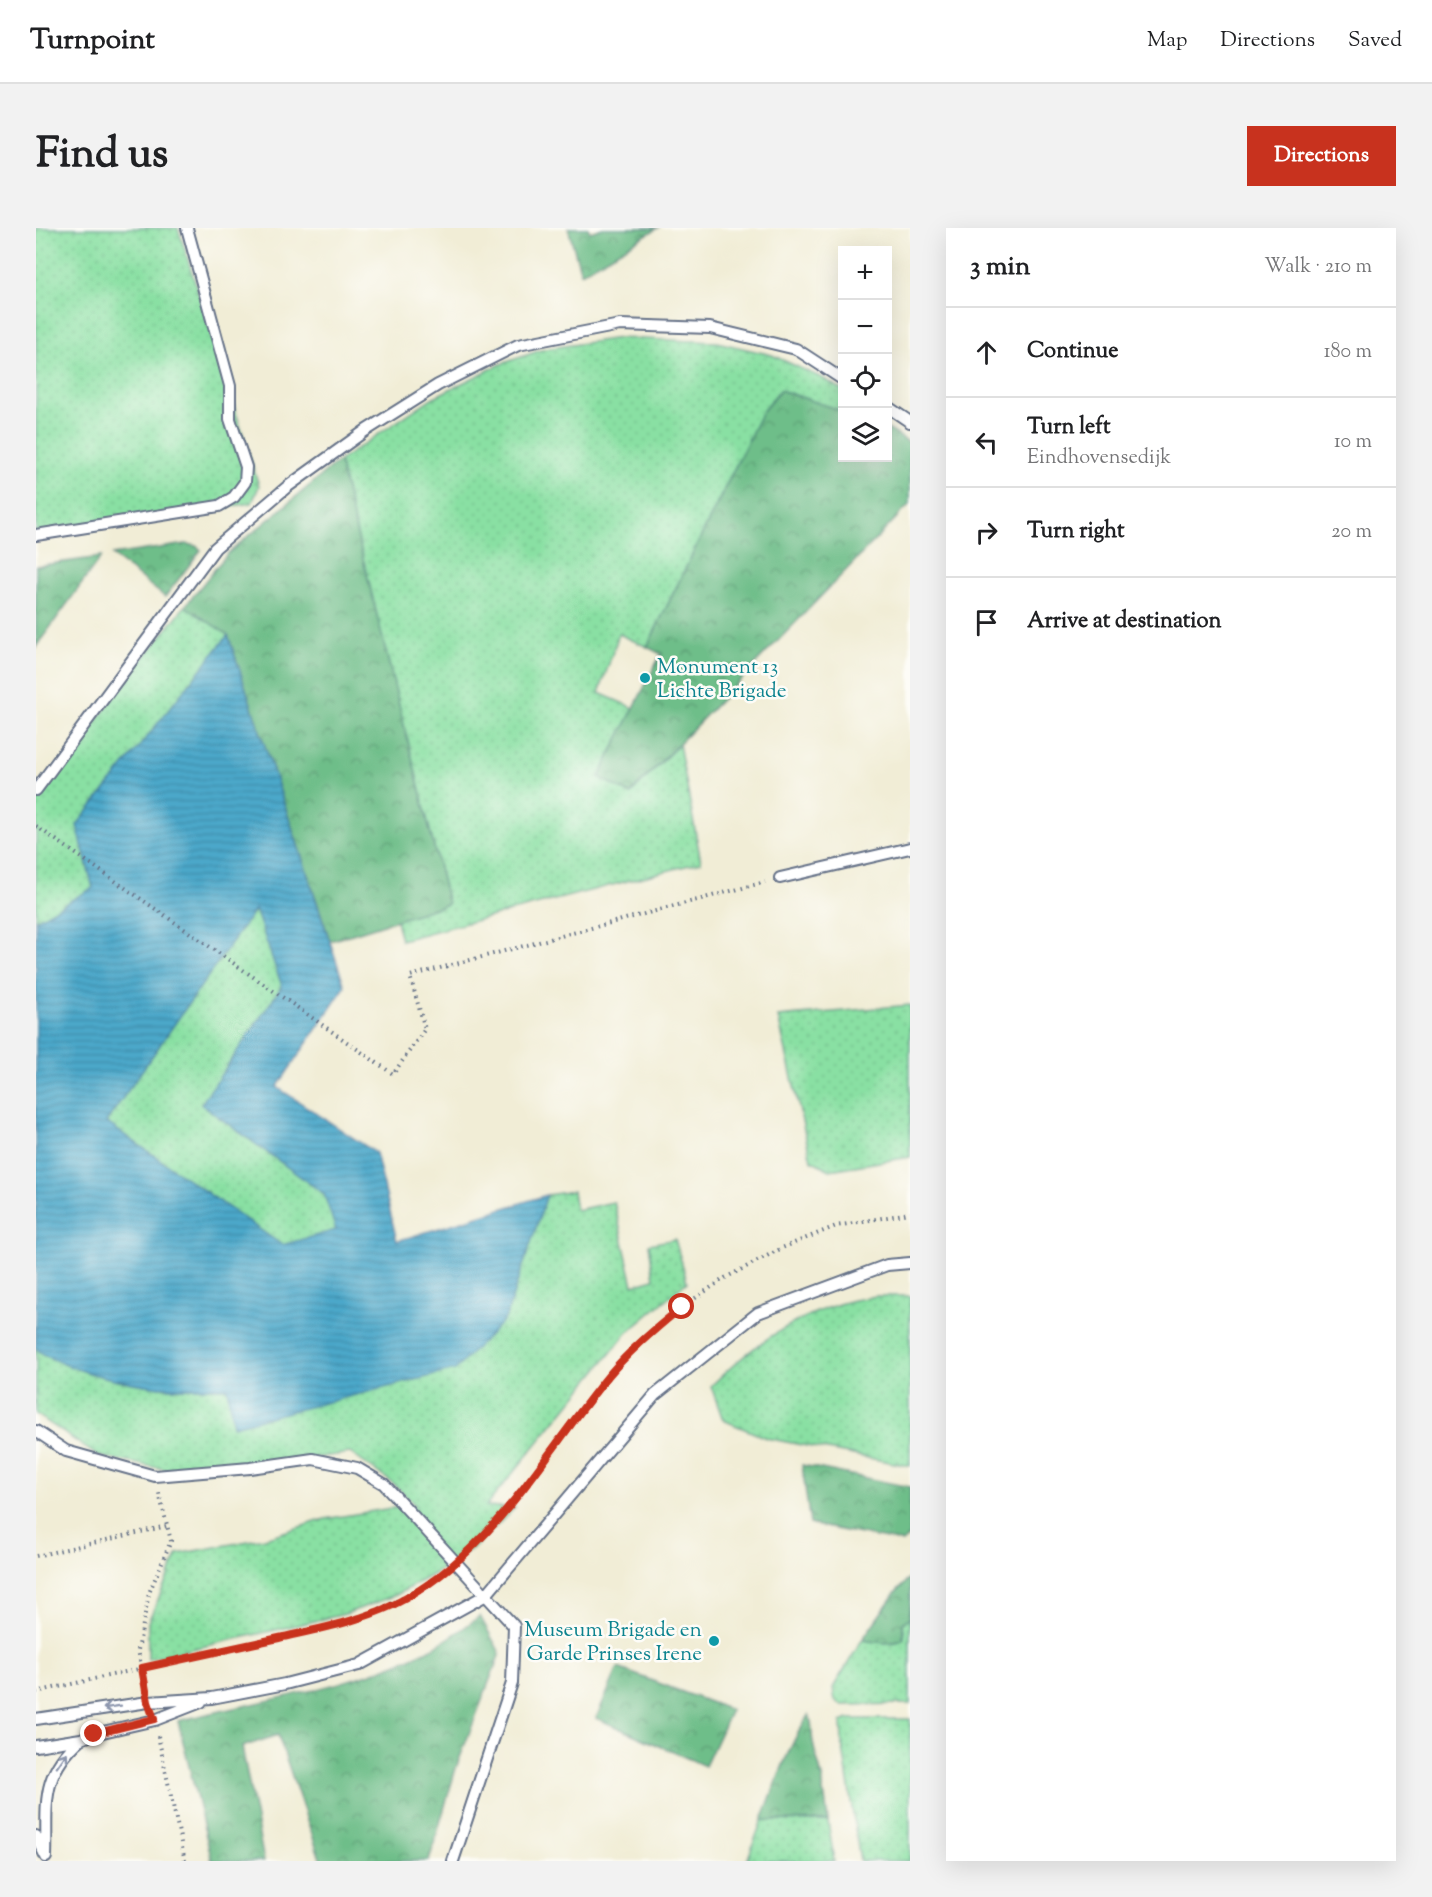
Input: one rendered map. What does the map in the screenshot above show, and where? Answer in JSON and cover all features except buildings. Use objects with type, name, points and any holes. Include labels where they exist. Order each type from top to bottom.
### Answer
[{"type":"lane","points":[[36,535],[219,506],[234,497],[245,482],[246,467],[230,419],[230,386],[187,228]]},
{"type":"lane","points":[[36,790],[215,548],[287,487],[365,431],[438,385],[518,345],[620,325],[710,328],[796,349],[838,376]]},
{"type":"lane","points":[[889,408],[910,422]]},
{"type":"lane","points":[[780,878],[910,848]]},
{"type":"lane","points":[[36,1719],[148,1702],[212,1698],[285,1684],[359,1665],[486,1595],[655,1395],[758,1313],[887,1264],[910,1263]]},
{"type":"lane","points":[[36,1431],[66,1451],[155,1476],[250,1468],[313,1459],[357,1468],[384,1484],[514,1626],[512,1683],[453,1861]]},
{"type":"lane","points":[[36,1746],[81,1739],[154,1719],[212,1698]]},
{"type":"lane","points":[[46,1859],[45,1810],[49,1784],[58,1764],[69,1749],[81,1739]]},
{"type":"lane","points":[[36,1836],[46,1859]]},
{"type":"path","points":[[36,826],[393,1074],[425,1029],[410,976],[780,878]]},
{"type":"path","points":[[36,1692],[344,1623],[393,1605],[431,1582],[490,1528],[610,1374],[643,1339],[682,1307],[725,1278],[782,1248],[836,1226],[910,1213]]},
{"type":"path","points":[[148,1702],[138,1650],[149,1593],[171,1541],[155,1476]]},
{"type":"path","points":[[36,1556],[167,1526]]},
{"type":"path","points":[[154,1719],[185,1861]]},
{"type":"green space","points":[[36,228],[178,228],[259,486],[252,503],[36,535]]},
{"type":"green space","points":[[568,228],[588,228],[590,232],[603,228],[658,228],[581,273]]},
{"type":"green space","points":[[619,338],[717,342],[772,355],[824,379],[838,388],[838,410],[780,390],[762,412],[647,647],[619,634],[599,693],[634,708],[599,777],[631,794],[679,744],[701,862],[401,940],[396,920],[448,904],[339,461],[432,398],[501,364],[544,349]]},
{"type":"green space","points":[[780,390],[838,410],[838,462],[892,462],[892,432],[910,443],[910,504],[630,794],[599,777],[661,654],[647,647],[762,412]]},
{"type":"green space","points":[[339,461],[448,904],[330,941],[228,635],[185,606],[227,554]]},
{"type":"green space","points":[[186,544],[196,546],[201,550],[165,597],[112,555]]},
{"type":"green space","points":[[101,557],[36,647],[36,566]]},
{"type":"green space","points":[[185,606],[228,635],[77,825],[93,888],[36,920],[36,803],[134,670]]},
{"type":"green space","points":[[255,909],[282,986],[201,1104],[324,1194],[337,1230],[282,1245],[106,1122]]},
{"type":"green space","points":[[910,1005],[910,1157],[830,1170],[811,1160],[778,1017]]},
{"type":"green space","points":[[573,1191],[576,1210],[614,1202],[633,1285],[654,1279],[649,1244],[675,1239],[687,1282],[627,1333],[486,1506],[515,1508],[476,1546],[437,1572],[396,1595],[345,1614],[148,1659],[148,1622],[178,1554],[265,1538],[325,1519],[416,1506],[394,1484],[350,1453],[184,1473],[98,1456],[36,1414],[36,1349],[63,1364],[113,1379],[169,1388],[227,1388],[234,1426],[505,1319],[547,1195]]},
{"type":"green space","points":[[876,1296],[910,1296],[910,1466],[766,1438],[723,1420],[711,1386],[739,1360],[770,1337],[803,1318],[844,1303]]},
{"type":"green space","points":[[802,1465],[910,1487],[910,1535],[902,1542],[810,1524]]},
{"type":"green space","points":[[910,1578],[910,1617],[903,1623],[903,1640],[888,1643],[862,1640],[895,1593]]},
{"type":"green space","points":[[480,1616],[500,1653],[456,1768],[429,1861],[321,1861],[278,1735],[242,1747],[264,1861],[212,1861],[178,1721],[306,1692],[369,1674],[430,1649],[450,1638]]},
{"type":"green space","points":[[910,1617],[910,1704],[841,1705],[835,1701],[833,1688],[862,1640],[897,1642],[904,1637],[903,1623]]},
{"type":"green space","points":[[618,1668],[731,1710],[705,1766],[596,1718]]},
{"type":"green space","points":[[809,1714],[814,1748],[823,1780],[828,1821],[762,1820],[777,1779]]},
{"type":"green space","points":[[849,1719],[910,1719],[910,1861],[860,1861],[842,1741],[841,1722]]},
{"type":"green space","points":[[762,1820],[828,1821],[834,1861],[747,1861]]},
{"type":"water","points":[[228,635],[345,987],[277,1087],[376,1153],[397,1241],[547,1195],[505,1319],[455,1370],[233,1426],[227,1388],[169,1388],[113,1379],[63,1364],[36,1349],[36,920],[93,888],[77,825]],"holes":[[[255,909],[282,986],[201,1104],[324,1194],[336,1230],[282,1245],[106,1122]]]},
{"type":"place","name":"Monument 13 Lichte Brigade","points":[[645,678]]},
{"type":"place","name":"Museum Brigade en Garde Prinses Irene","points":[[714,1641]]},
{"type":"route","points":[[94,1734],[154,1719],[148,1702],[142,1668],[344,1623],[393,1605],[431,1582],[490,1528],[610,1374],[643,1339],[682,1307]]}]
